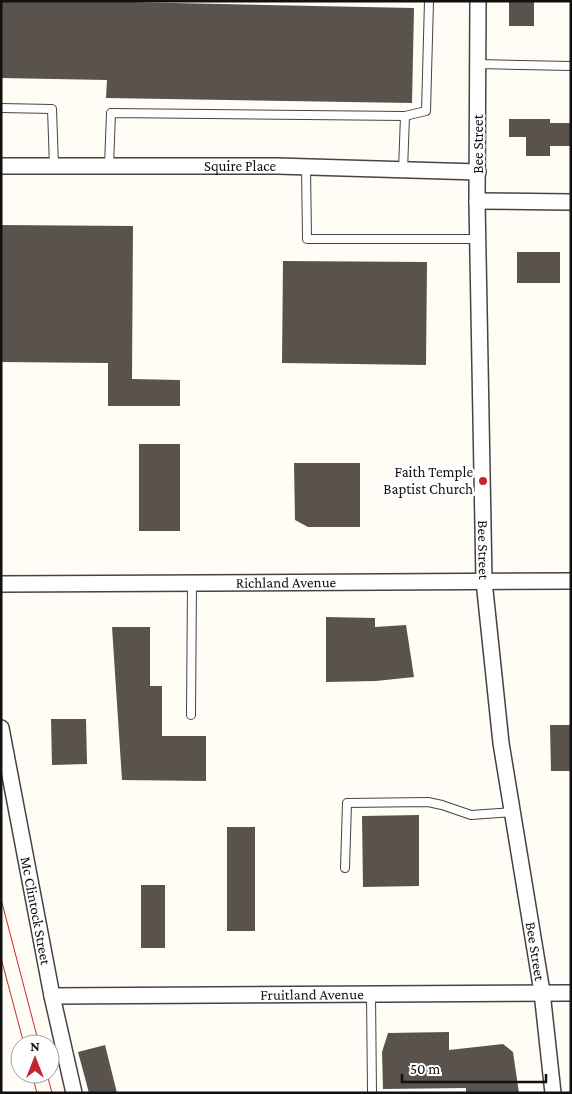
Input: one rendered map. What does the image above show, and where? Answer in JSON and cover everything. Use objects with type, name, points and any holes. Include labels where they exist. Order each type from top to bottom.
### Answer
[{"type":"street","name":"Bee Street","points":[[478,1],[477,202],[484,581],[501,743],[542,992],[553,1093]]},
{"type":"street","name":"Squire Place","points":[[1,166],[306,167],[478,172]]},
{"type":"street","points":[[477,202],[571,202]]},
{"type":"street","name":"Richland Avenue","points":[[1,584],[571,581]]},
{"type":"street","name":"Mc Clintock Street","points":[[1,728],[52,996],[74,1093]]},
{"type":"street","name":"Fruitland Avenue","points":[[52,996],[571,993]]},
{"type":"lane","points":[[109,166],[111,113],[405,116],[426,111],[430,1]]},
{"type":"lane","points":[[478,64],[571,66]]},
{"type":"lane","points":[[1,108],[52,109],[54,166]]},
{"type":"lane","points":[[403,170],[405,116]]},
{"type":"lane","points":[[306,167],[306,239],[478,239]]},
{"type":"lane","points":[[191,715],[192,582]]},
{"type":"lane","points":[[345,868],[347,803],[428,802],[471,815],[512,812]]},
{"type":"lane","points":[[370,994],[372,1093]]},
{"type":"building","points":[[1,1],[414,8],[412,103],[106,98],[107,80],[1,78]]},
{"type":"building","points":[[509,1],[534,1],[534,26],[509,26]]},
{"type":"building","points":[[509,119],[550,119],[550,123],[571,123],[571,146],[550,146],[550,156],[526,156],[526,137],[509,137]]},
{"type":"building","points":[[1,225],[133,226],[132,379],[180,380],[180,406],[108,406],[108,363],[1,362]]},
{"type":"building","points":[[517,252],[560,252],[560,283],[517,283]]},
{"type":"building","points":[[283,261],[427,262],[426,365],[282,363]]},
{"type":"building","points":[[139,444],[180,444],[180,531],[139,531]]},
{"type":"building","points":[[294,463],[360,463],[360,527],[308,527],[295,520]]},
{"type":"building","points":[[326,617],[375,618],[375,627],[406,625],[414,677],[376,681],[326,682]]},
{"type":"building","points":[[112,627],[150,627],[150,686],[162,686],[162,736],[206,736],[206,781],[122,780]]},
{"type":"building","points":[[51,719],[86,719],[87,764],[52,765]]},
{"type":"building","points":[[550,725],[571,725],[571,771],[551,771]]},
{"type":"building","points":[[419,815],[419,886],[363,887],[362,816]]},
{"type":"building","points":[[227,827],[255,827],[255,931],[227,931]]},
{"type":"building","points":[[141,885],[165,885],[165,948],[141,948]]},
{"type":"building","points":[[449,1032],[449,1050],[503,1044],[513,1052],[519,1093],[466,1093],[466,1088],[383,1089],[382,1052],[388,1033]]},
{"type":"building","points":[[105,1045],[117,1093],[89,1093],[78,1052]]},
{"type":"tram line","points":[[1,899],[36,1034]]},
{"type":"tram line","points":[[1,958],[21,1034]]},
{"type":"tram line","points":[[35,1084],[37,1093]]},
{"type":"tram line","points":[[50,1084],[52,1093]]},
{"type":"place","name":"Faith Temple Baptist Church","points":[[483,481]]}]
